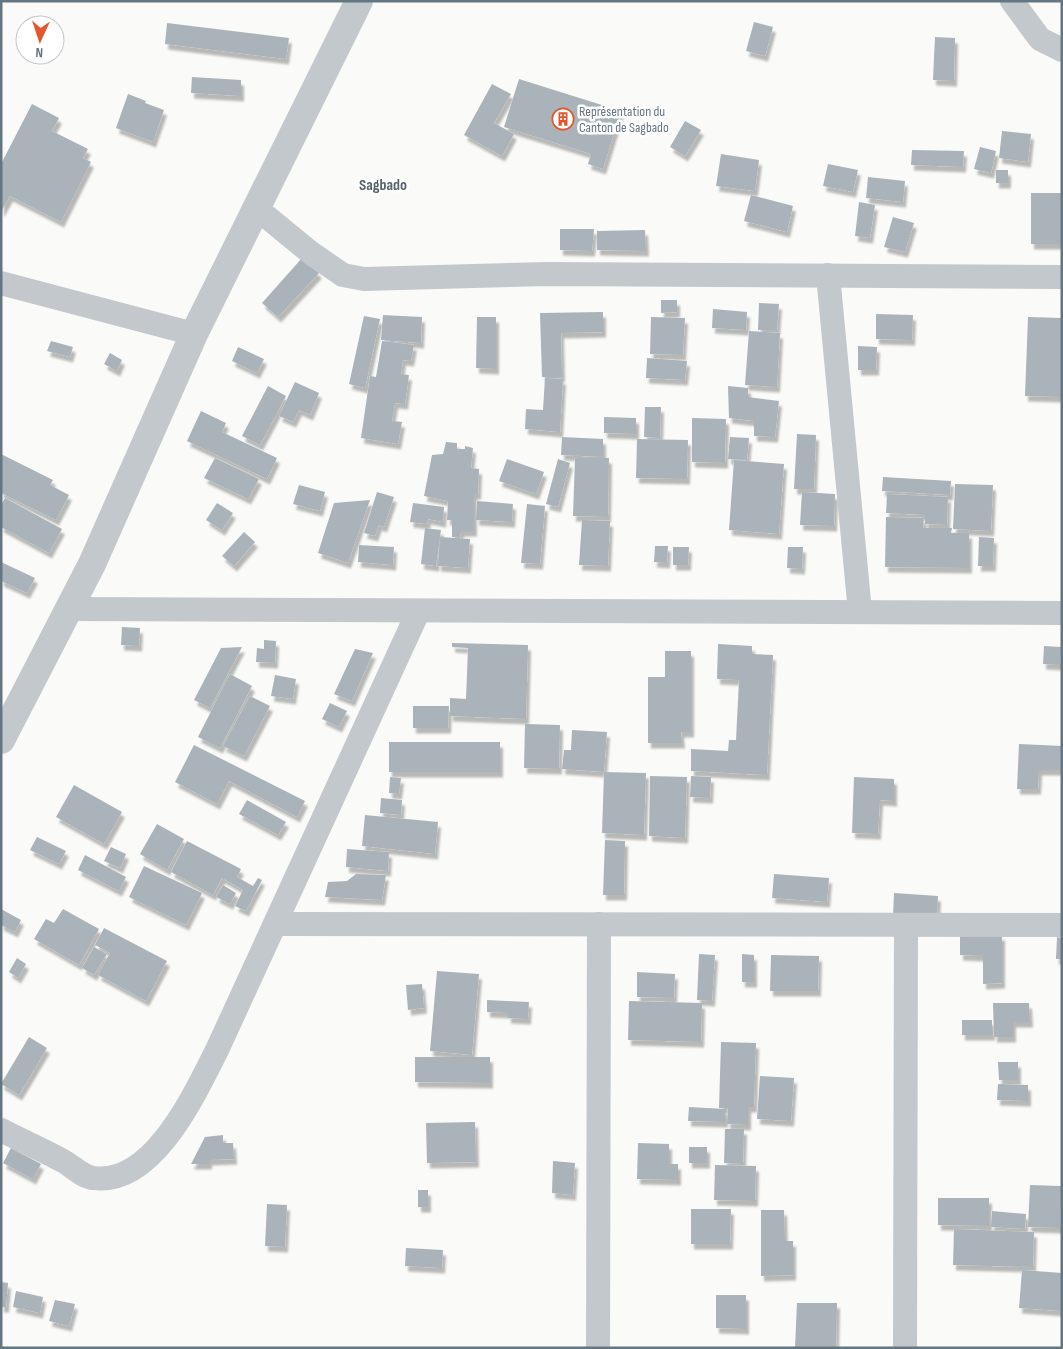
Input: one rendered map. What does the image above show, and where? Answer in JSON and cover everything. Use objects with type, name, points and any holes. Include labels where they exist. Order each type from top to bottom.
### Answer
[{"type":"street","points":[[1,740],[92,564],[194,334],[359,1]]},
{"type":"street","points":[[1012,1],[1040,39],[1062,50]]},
{"type":"street","points":[[256,208],[311,253],[343,275],[364,278],[547,274],[1062,277]]},
{"type":"street","points":[[828,275],[860,612]]},
{"type":"street","points":[[1,283],[194,334]]},
{"type":"street","points":[[69,610],[1062,613]]},
{"type":"street","points":[[1,1130],[64,1161],[91,1178],[109,1178],[128,1172],[153,1153],[185,1112],[217,1050],[418,612]]},
{"type":"street","points":[[276,924],[1062,925]]},
{"type":"street","points":[[598,924],[598,1348]]},
{"type":"street","points":[[905,1348],[906,925]]},
{"type":"building","points":[[754,22],[773,27],[765,56],[746,51]]},
{"type":"building","points":[[167,23],[289,38],[286,59],[165,44]]},
{"type":"building","points":[[935,37],[955,38],[954,81],[933,80]]},
{"type":"building","points":[[192,77],[241,80],[241,96],[191,93]]},
{"type":"building","name":"Représentation du Canton de Sagbado","points":[[519,79],[621,111],[603,169],[588,164],[591,154],[504,127]]},
{"type":"building","points":[[492,84],[511,94],[494,123],[514,134],[502,156],[464,135]]},
{"type":"building","points":[[128,94],[164,110],[153,142],[116,128]]},
{"type":"building","points":[[32,104],[59,118],[52,131],[88,149],[83,158],[91,162],[61,222],[10,196],[1,212],[1,164]]},
{"type":"building","points":[[685,121],[701,130],[685,156],[670,147]]},
{"type":"building","points":[[1002,131],[1031,134],[1028,162],[999,158]]},
{"type":"building","points":[[980,147],[996,151],[991,173],[974,169]]},
{"type":"building","points":[[912,150],[964,151],[963,167],[911,165]]},
{"type":"building","points":[[721,154],[759,160],[755,191],[716,186]]},
{"type":"building","points":[[828,164],[858,170],[853,192],[823,186]]},
{"type":"building","points":[[996,170],[1008,170],[1008,183],[996,183]]},
{"type":"building","points":[[868,177],[905,181],[903,202],[866,198]]},
{"type":"building","points":[[1031,193],[1062,193],[1062,244],[1031,244]]},
{"type":"building","points":[[751,195],[793,206],[787,232],[744,221]]},
{"type":"building","points":[[859,202],[875,205],[870,238],[855,236]]},
{"type":"building","points":[[893,217],[914,223],[905,252],[884,247]]},
{"type":"building","points":[[560,229],[594,229],[592,251],[560,250]]},
{"type":"building","points":[[645,230],[646,251],[597,250],[597,231]]},
{"type":"building","points":[[302,258],[319,273],[278,317],[262,303]]},
{"type":"building","points":[[661,300],[677,300],[677,312],[661,313]]},
{"type":"building","points":[[759,303],[779,304],[777,330],[758,330]]},
{"type":"building","points":[[713,309],[747,312],[746,330],[712,328]]},
{"type":"building","points":[[603,312],[603,332],[561,333],[562,377],[542,377],[540,313]]},
{"type":"building","points":[[876,314],[913,315],[912,340],[876,339]]},
{"type":"building","points":[[383,315],[422,317],[421,343],[381,340]]},
{"type":"building","points":[[364,316],[380,319],[365,388],[349,384]]},
{"type":"building","points":[[477,317],[496,317],[496,369],[476,368]]},
{"type":"building","points":[[651,317],[685,318],[683,355],[650,354]]},
{"type":"building","points":[[1028,317],[1062,318],[1062,397],[1025,396]]},
{"type":"building","points":[[749,331],[780,333],[777,387],[745,385]]},
{"type":"building","points":[[51,341],[73,347],[70,357],[47,351]]},
{"type":"building","points":[[382,341],[414,345],[411,361],[403,360],[401,374],[409,375],[405,404],[395,403],[392,421],[402,422],[398,444],[361,438],[370,376],[376,377]]},
{"type":"building","points":[[858,346],[877,347],[876,370],[858,370]]},
{"type":"building","points":[[238,347],[264,359],[257,373],[232,361]]},
{"type":"building","points":[[110,353],[122,360],[117,371],[104,364]]},
{"type":"building","points":[[647,358],[687,361],[685,380],[646,378]]},
{"type":"building","points":[[545,378],[563,379],[560,432],[525,429],[526,409],[543,410]]},
{"type":"building","points":[[295,382],[319,393],[310,415],[299,410],[293,422],[279,416]]},
{"type":"building","points":[[268,386],[286,396],[260,445],[242,436]]},
{"type":"building","points":[[728,386],[748,388],[748,397],[779,401],[775,437],[754,436],[754,421],[729,418]]},
{"type":"building","points":[[645,407],[661,407],[660,438],[644,437]]},
{"type":"building","points":[[201,411],[226,423],[222,432],[277,458],[267,479],[187,441]]},
{"type":"building","points":[[604,417],[636,418],[636,434],[604,433]]},
{"type":"building","points":[[692,418],[726,419],[725,463],[692,462]]},
{"type":"building","points":[[797,434],[816,435],[814,489],[794,489]]},
{"type":"building","points":[[562,437],[603,439],[603,457],[561,455]]},
{"type":"building","points":[[730,437],[749,438],[747,460],[728,459]]},
{"type":"building","points":[[637,439],[688,440],[687,479],[636,478]]},
{"type":"building","points":[[446,442],[457,443],[457,449],[465,449],[465,446],[473,448],[471,468],[479,469],[478,494],[474,494],[474,531],[461,531],[460,538],[452,537],[452,520],[447,520],[448,501],[424,496],[432,455],[443,454]]},
{"type":"building","points":[[1,454],[53,480],[50,485],[69,495],[56,520],[1,493]]},
{"type":"building","points":[[215,458],[259,479],[248,499],[204,478]]},
{"type":"building","points":[[575,458],[609,458],[608,517],[573,516]]},
{"type":"building","points":[[507,459],[544,472],[536,494],[499,481]]},
{"type":"building","points":[[558,459],[570,463],[558,507],[546,504]]},
{"type":"building","points":[[734,460],[784,464],[779,534],[729,530]]},
{"type":"building","points":[[883,477],[951,481],[950,495],[882,491]]},
{"type":"building","points":[[955,484],[993,485],[991,531],[953,529]]},
{"type":"building","points":[[299,485],[325,492],[320,511],[293,504]]},
{"type":"building","points":[[377,492],[394,497],[384,527],[379,525],[375,536],[364,533]]},
{"type":"building","points":[[802,492],[835,494],[834,526],[800,525]]},
{"type":"building","points":[[887,494],[948,497],[947,525],[925,524],[925,515],[886,513]]},
{"type":"building","points":[[5,498],[62,529],[49,553],[1,527],[1,505]]},
{"type":"building","points":[[370,500],[348,563],[318,553],[334,503]]},
{"type":"building","points":[[477,501],[513,504],[512,522],[476,520]]},
{"type":"building","points":[[217,503],[233,513],[222,530],[206,520]]},
{"type":"building","points":[[413,503],[444,507],[443,522],[428,519],[427,524],[410,522]]},
{"type":"building","points":[[527,504],[545,506],[540,564],[521,563]]},
{"type":"building","points":[[886,517],[924,518],[923,528],[952,528],[951,533],[969,533],[969,568],[885,567]]},
{"type":"building","points":[[582,520],[610,521],[608,566],[579,565]]},
{"type":"building","points":[[425,528],[441,530],[436,566],[421,564]]},
{"type":"building","points":[[244,532],[255,542],[234,566],[222,556]]},
{"type":"building","points":[[440,537],[470,539],[468,568],[438,566]]},
{"type":"building","points":[[979,537],[994,538],[993,566],[978,566]]},
{"type":"building","points":[[359,545],[394,547],[393,565],[358,562]]},
{"type":"building","points":[[655,546],[668,546],[667,563],[654,562]]},
{"type":"building","points":[[673,547],[689,547],[688,565],[673,565]]},
{"type":"building","points":[[788,547],[803,547],[802,569],[787,568]]},
{"type":"building","points":[[1,562],[35,578],[27,593],[1,581]]},
{"type":"building","points":[[122,627],[140,628],[139,646],[121,645]]},
{"type":"building","points":[[264,640],[276,641],[275,663],[256,662],[257,648],[264,649]]},
{"type":"building","points":[[452,643],[528,645],[526,719],[450,716],[450,698],[466,699],[468,648],[452,647]]},
{"type":"building","points":[[718,644],[752,646],[752,654],[773,655],[767,775],[691,771],[691,749],[728,751],[729,740],[736,740],[739,680],[717,679]]},
{"type":"building","points":[[1044,646],[1061,647],[1060,665],[1043,664]]},
{"type":"building","points":[[242,647],[210,708],[194,700],[221,648]]},
{"type":"building","points":[[355,649],[373,653],[352,701],[334,694]]},
{"type":"building","points":[[665,651],[691,651],[691,732],[681,732],[682,743],[648,743],[648,677],[665,677]]},
{"type":"building","points":[[230,674],[252,686],[220,748],[198,737]]},
{"type":"building","points":[[275,675],[296,679],[293,699],[271,696]]},
{"type":"building","points":[[250,696],[270,706],[244,756],[223,746]]},
{"type":"building","points":[[330,703],[347,711],[339,727],[322,719]]},
{"type":"building","points":[[413,706],[449,706],[448,728],[413,728]]},
{"type":"building","points":[[525,724],[560,725],[559,769],[524,768]]},
{"type":"building","points":[[572,730],[607,732],[604,772],[562,769],[564,750],[571,750]]},
{"type":"building","points":[[389,742],[500,742],[500,772],[389,772]]},
{"type":"building","points":[[1019,744],[1062,746],[1062,770],[1039,770],[1038,789],[1017,789]]},
{"type":"building","points":[[194,745],[305,801],[297,817],[229,781],[217,804],[175,782]]},
{"type":"building","points":[[604,772],[646,773],[644,835],[602,833]]},
{"type":"building","points":[[650,776],[687,777],[685,838],[649,836]]},
{"type":"building","points":[[691,776],[711,777],[710,798],[690,797]]},
{"type":"building","points":[[390,777],[401,778],[399,794],[389,793]]},
{"type":"building","points":[[854,777],[894,779],[894,801],[880,800],[878,834],[852,833]]},
{"type":"building","points":[[74,785],[122,812],[104,844],[56,817]]},
{"type":"building","points":[[381,798],[402,800],[401,815],[380,813]]},
{"type":"building","points":[[247,800],[286,822],[278,835],[239,814]]},
{"type":"building","points":[[365,815],[438,822],[435,854],[362,846]]},
{"type":"building","points":[[157,824],[184,839],[167,870],[140,854]]},
{"type":"building","points":[[37,837],[66,851],[59,864],[30,850]]},
{"type":"building","points":[[605,840],[625,841],[624,895],[603,895]]},
{"type":"building","points":[[187,841],[241,869],[237,877],[253,886],[258,878],[262,880],[246,911],[235,906],[243,890],[222,878],[213,895],[171,872]]},
{"type":"building","points":[[111,847],[126,854],[120,868],[104,861]]},
{"type":"building","points":[[347,849],[389,852],[388,871],[346,867]]},
{"type":"building","points":[[85,855],[126,877],[119,891],[78,870]]},
{"type":"building","points":[[144,866],[202,893],[186,925],[129,897]]},
{"type":"building","points":[[356,874],[386,875],[382,900],[325,897],[328,882],[347,881]]},
{"type":"building","points":[[774,874],[829,878],[827,902],[772,898]]},
{"type":"building","points":[[223,885],[236,893],[230,904],[216,897]]},
{"type":"building","points":[[894,893],[938,896],[937,919],[893,916]]},
{"type":"building","points":[[1,909],[21,920],[15,932],[1,925]]},
{"type":"building","points":[[63,909],[99,929],[79,965],[34,939],[46,919],[54,923]]},
{"type":"building","points":[[104,928],[167,961],[146,1001],[98,975],[110,953],[95,945]]},
{"type":"building","points":[[960,935],[1002,935],[1002,983],[983,984],[983,956],[960,955]]},
{"type":"building","points":[[1057,937],[1062,938],[1062,959],[1056,959]]},
{"type":"building","points":[[94,947],[107,954],[94,975],[82,968]]},
{"type":"building","points":[[699,954],[715,955],[712,1001],[697,1000]]},
{"type":"building","points":[[742,954],[754,955],[754,982],[742,982]]},
{"type":"building","points":[[771,955],[819,956],[818,991],[770,991]]},
{"type":"building","points":[[17,958],[26,964],[18,978],[9,972]]},
{"type":"building","points":[[437,971],[479,974],[472,1055],[430,1051]]},
{"type":"building","points":[[637,972],[675,974],[674,998],[637,997]]},
{"type":"building","points":[[422,984],[424,1008],[408,1010],[406,985]]},
{"type":"building","points":[[487,1000],[529,1002],[528,1019],[508,1018],[508,1013],[487,1012]]},
{"type":"building","points":[[629,1001],[702,1003],[701,1042],[628,1040]]},
{"type":"building","points":[[993,1003],[1029,1003],[1030,1022],[1013,1022],[1013,1037],[994,1037]]},
{"type":"building","points":[[962,1020],[992,1020],[992,1035],[962,1035]]},
{"type":"building","points":[[29,1037],[47,1048],[19,1095],[1,1084]]},
{"type":"building","points":[[721,1042],[756,1043],[754,1107],[748,1107],[748,1125],[727,1124],[728,1108],[719,1108]]},
{"type":"building","points":[[415,1057],[490,1057],[490,1083],[415,1082]]},
{"type":"building","points":[[998,1062],[1018,1062],[1018,1080],[999,1080]]},
{"type":"building","points":[[760,1076],[794,1078],[791,1121],[757,1119]]},
{"type":"building","points":[[998,1084],[1028,1085],[1028,1101],[997,1100]]},
{"type":"building","points":[[689,1107],[725,1109],[725,1122],[688,1121]]},
{"type":"building","points":[[475,1122],[476,1162],[427,1163],[426,1123]]},
{"type":"building","points":[[725,1129],[744,1129],[743,1164],[724,1163]]},
{"type":"building","points":[[223,1135],[223,1143],[233,1143],[234,1159],[209,1160],[209,1164],[191,1164],[205,1137]]},
{"type":"building","points":[[638,1143],[669,1144],[669,1164],[678,1164],[678,1180],[637,1179]]},
{"type":"building","points":[[689,1147],[707,1147],[707,1163],[689,1163]]},
{"type":"building","points":[[11,1148],[41,1164],[33,1179],[3,1163]]},
{"type":"building","points":[[553,1161],[575,1163],[573,1195],[552,1193]]},
{"type":"building","points":[[715,1165],[756,1166],[755,1201],[714,1200]]},
{"type":"building","points":[[1030,1185],[1061,1186],[1060,1228],[1028,1227]]},
{"type":"building","points":[[418,1190],[428,1190],[428,1207],[418,1207]]},
{"type":"building","points":[[938,1198],[989,1198],[989,1226],[938,1225]]},
{"type":"building","points":[[267,1204],[287,1205],[285,1247],[265,1246]]},
{"type":"building","points":[[691,1209],[731,1209],[730,1244],[691,1244]]},
{"type":"building","points":[[761,1210],[784,1210],[785,1241],[793,1241],[793,1275],[761,1276]]},
{"type":"building","points":[[992,1211],[1026,1214],[1025,1229],[991,1227]]},
{"type":"building","points":[[954,1229],[1034,1232],[1033,1267],[953,1265]]},
{"type":"building","points":[[406,1248],[443,1250],[442,1268],[405,1266]]},
{"type":"building","points":[[1022,1270],[1062,1273],[1061,1311],[1019,1308]]},
{"type":"building","points":[[1,1282],[8,1283],[6,1307],[1,1307]]},
{"type":"building","points":[[16,1291],[43,1297],[40,1313],[13,1307]]},
{"type":"building","points":[[716,1295],[746,1295],[746,1329],[716,1328]]},
{"type":"building","points":[[55,1300],[75,1304],[69,1326],[49,1321]]},
{"type":"building","points":[[797,1303],[837,1303],[836,1348],[795,1348]]},
{"type":"place","name":"Représentation du Canton de Sagbado","points":[[563,119]]},
{"type":"district","name":"Sagbado","points":[[383,184]]}]
